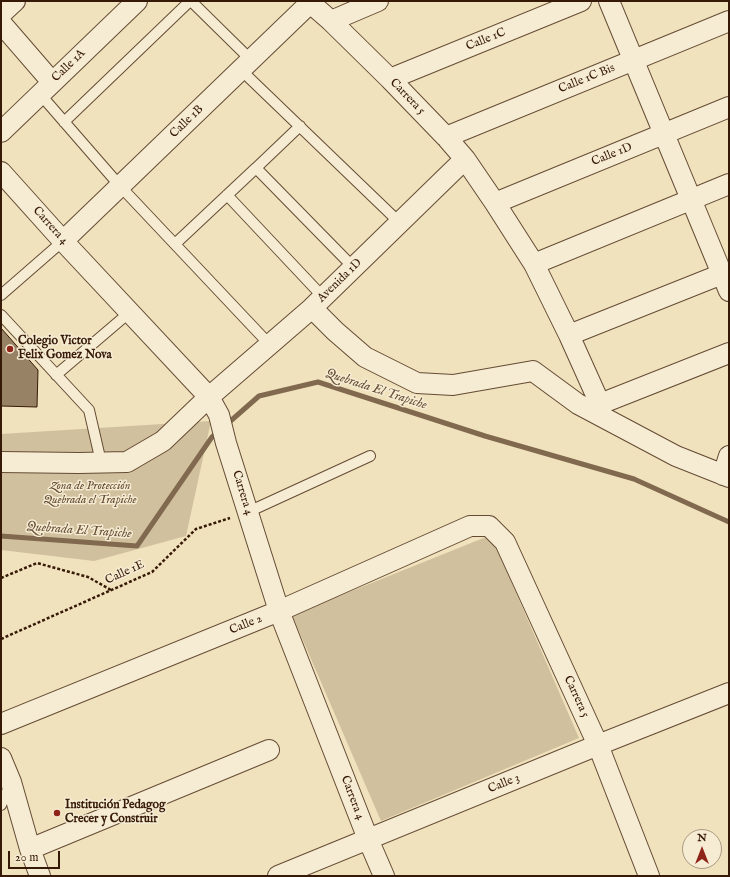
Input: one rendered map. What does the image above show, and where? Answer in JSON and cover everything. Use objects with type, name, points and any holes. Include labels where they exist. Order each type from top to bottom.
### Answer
[{"type":"street","points":[[1,14],[15,1]]},
{"type":"street","name":"Calle 1A","points":[[1,132],[137,1]]},
{"type":"street","points":[[331,21],[378,1]]},
{"type":"street","name":"Calle 1C","points":[[390,79],[581,1]]},
{"type":"street","points":[[569,335],[725,283],[609,1]]},
{"type":"street","name":"Calle 1B","points":[[63,241],[246,65],[309,2]]},
{"type":"street","name":"Carrera 5","points":[[309,2],[331,21],[390,79],[465,159],[534,264],[569,335],[600,404],[729,353]]},
{"type":"street","name":"Calle 1C Bis","points":[[446,137],[729,21]]},
{"type":"street","points":[[1,23],[46,88]]},
{"type":"street","name":"Calle 1D","points":[[495,203],[729,107]]},
{"type":"street","name":"Avenida 1D","points":[[1,462],[127,462],[163,441],[209,397],[318,303],[465,159]]},
{"type":"street","name":"Carrera 4","points":[[1,172],[63,241],[209,397],[219,415],[226,443],[279,611],[368,839],[384,876]]},
{"type":"street","points":[[534,264],[729,184]]},
{"type":"street","points":[[318,303],[335,331],[365,357],[417,383],[453,385],[533,370],[578,404],[676,456],[727,469]]},
{"type":"street","name":"Calle 2","points":[[1,724],[279,611],[470,526],[489,526]]},
{"type":"street","name":"Carrera 5","points":[[489,526],[505,542],[598,745],[649,876]]},
{"type":"street","name":"Calle 3","points":[[278,876],[729,693]]},
{"type":"street","points":[[1,758],[11,782],[34,866],[269,750]]},
{"type":"lane","points":[[64,122],[190,1],[300,126],[400,223]]},
{"type":"lane","points":[[46,88],[64,122],[120,186],[270,344]]},
{"type":"lane","points":[[175,244],[300,126]]},
{"type":"lane","points":[[256,168],[354,268]]},
{"type":"lane","points":[[227,195],[318,303]]},
{"type":"lane","points":[[1,295],[63,241]]},
{"type":"lane","points":[[56,374],[130,312]]},
{"type":"lane","points":[[1,315],[89,410],[101,462]]},
{"type":"lane","points":[[248,512],[370,456]]},
{"type":"lane","points":[[1,805],[11,782]]},
{"type":"path","name":"Calle 1E","points":[[1,640],[152,572],[196,529],[248,512]]},
{"type":"path","points":[[1,578],[37,563],[88,577],[111,590]]},
{"type":"green space","name":"Zona de Protección Quebrada el Trapiche","points":[[211,421],[186,536],[94,561],[1,550],[1,434]]},
{"type":"green space","points":[[491,535],[579,738],[381,821],[292,615]]},
{"type":"building","name":"Colegio Victor Felix Gomez Nova","points":[[1,328],[38,370],[37,407],[1,406]]},
{"type":"waterway","name":"Quebrada El Trapiche","points":[[226,425],[259,396],[318,382],[485,436],[634,479],[729,522]]},
{"type":"waterway","name":"Quebrada El Trapiche","points":[[1,536],[137,546],[212,437],[219,431]]},
{"type":"place","name":"Colegio Victor Felix Gomez Nova","points":[[10,349]]},
{"type":"place","name":"Institución Pedagog Crecer y Construir","points":[[57,813]]}]
